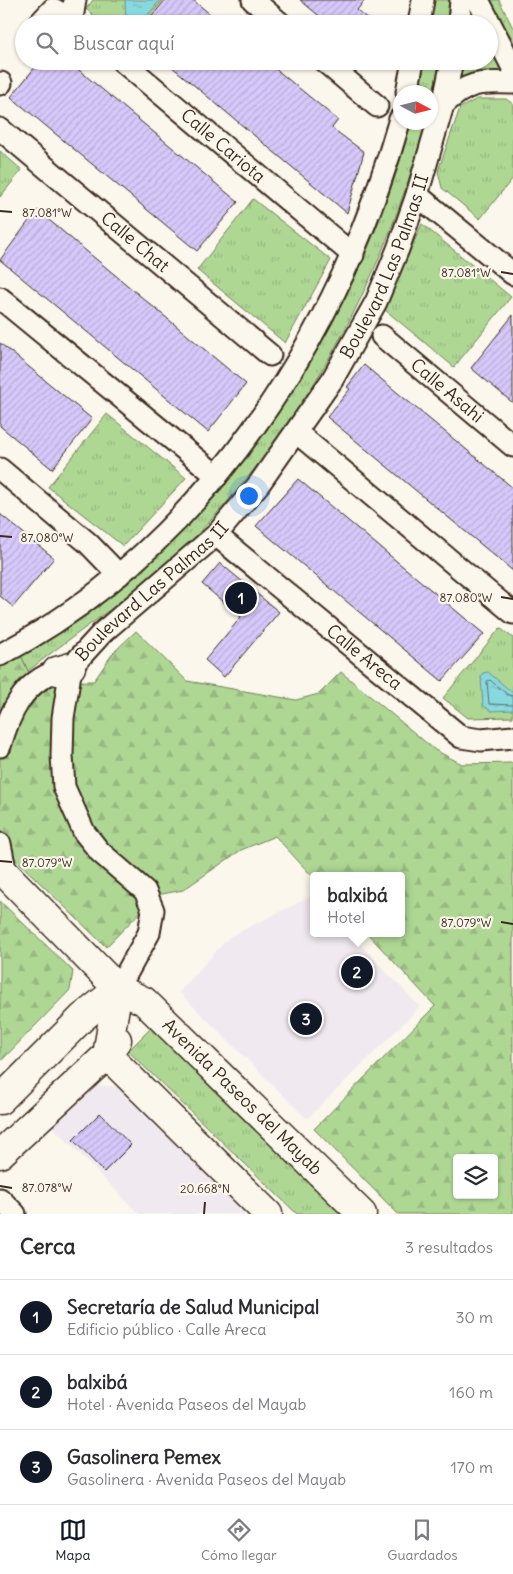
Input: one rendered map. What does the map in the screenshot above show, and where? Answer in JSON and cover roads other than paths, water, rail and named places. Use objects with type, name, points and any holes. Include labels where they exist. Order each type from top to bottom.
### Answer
[{"type":"main road","name":"Avenida Paseos del Mayab","points":[[3,871],[118,988],[144,1002],[362,1214]]},
{"type":"main road","points":[[107,1055],[118,988]]},
{"type":"main road","points":[[0,1100],[83,1017],[118,988]]},
{"type":"main road","points":[[0,1154],[107,1055],[144,1002]]},
{"type":"main road","points":[[107,1055],[268,1214]]},
{"type":"street","points":[[253,0],[270,15]]},
{"type":"street","points":[[420,15],[423,0]]},
{"type":"street","points":[[460,15],[461,0]]},
{"type":"street","points":[[478,0],[486,15]]},
{"type":"street","points":[[47,15],[53,9],[75,14]]},
{"type":"street","points":[[498,39],[513,68]]},
{"type":"street","name":"Calle Cariota","points":[[133,70],[353,256]]},
{"type":"street","points":[[335,70],[377,106]]},
{"type":"street","points":[[408,85],[411,70]]},
{"type":"street","name":"Boulevard Las Palmas II","points":[[1,734],[12,709],[28,688],[43,675],[64,669],[103,632],[221,539],[259,484],[302,438],[376,302],[398,249],[417,195],[443,104],[450,70]]},
{"type":"street","points":[[443,104],[456,92],[480,82],[513,83]]},
{"type":"street","name":"Calle Chat","points":[[0,129],[270,355]]},
{"type":"street","name":"Boulevard Las Palmas II","points":[[0,655],[53,624],[119,574],[170,527],[217,476],[255,427],[292,371],[353,256],[376,201],[397,130]]},
{"type":"street","points":[[417,195],[513,274]]},
{"type":"street","points":[[0,298],[217,476]]},
{"type":"street","name":"Calle Asahi","points":[[382,336],[513,446]]},
{"type":"street","points":[[302,438],[513,613]]},
{"type":"street","points":[[0,469],[88,543],[119,574]]},
{"type":"street","name":"Calle Areca","points":[[221,539],[461,737],[481,740],[513,737]]},
{"type":"street","name":"Boulevard Las Palmas II","points":[[64,669],[64,787],[84,832],[100,852],[145,891],[153,910],[149,933],[118,988]]},
{"type":"street","points":[[0,844],[3,871]]},
{"type":"street","points":[[0,1200],[15,1214]]},
{"type":"water","points":[[125,0],[160,0],[148,15],[126,15]]},
{"type":"water","points":[[488,672],[513,693],[513,710],[491,711],[483,705],[481,677],[483,673]]},
{"type":"place","name":"Secretaría de Salud Municipal","points":[[241,598]]},
{"type":"place","name":"balxibá","points":[[357,972]]},
{"type":"place","name":"Gasolinera Pemex","points":[[306,1019]]}]
